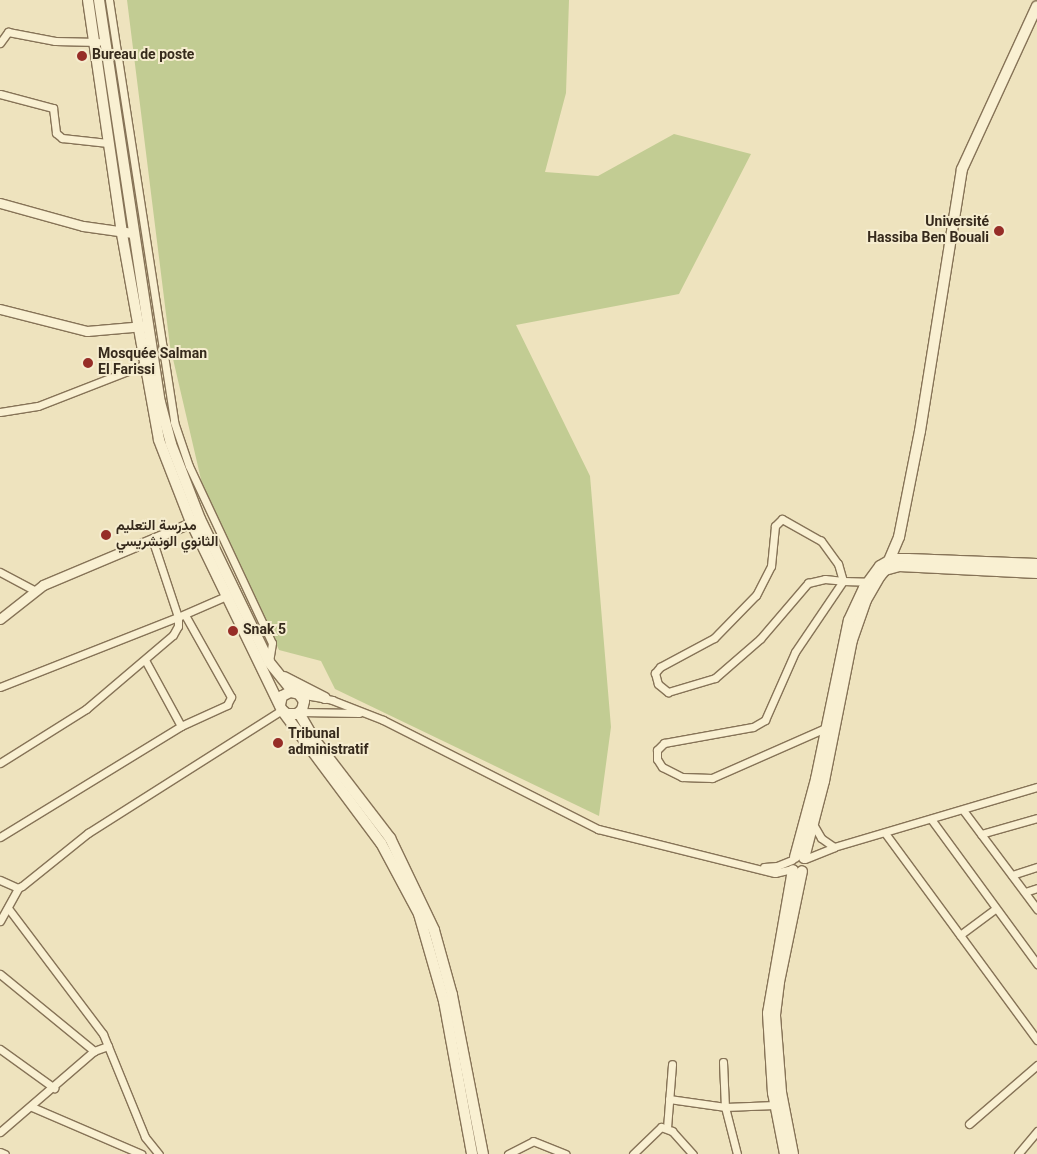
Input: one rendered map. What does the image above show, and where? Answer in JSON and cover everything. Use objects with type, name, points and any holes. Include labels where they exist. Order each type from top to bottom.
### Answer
[{"type":"main road","points":[[88,0],[92,42],[137,328],[159,440],[196,520],[269,662],[276,673],[304,701],[300,712],[293,715],[282,709]]},
{"type":"main road","points":[[99,0],[133,233],[167,430],[196,520],[226,596],[282,709],[381,843],[431,933],[472,1154]]},
{"type":"main road","points":[[797,864],[813,824],[849,620],[872,583],[886,566],[899,537],[920,431],[962,169],[1037,8]]},
{"type":"main road","points":[[886,566],[908,558],[1037,564]]},
{"type":"main road","points":[[886,566],[1037,573]]},
{"type":"main road","points":[[276,673],[325,698]]},
{"type":"main road","points":[[282,709],[282,696],[296,693]]},
{"type":"main road","points":[[300,712],[314,739],[390,838],[431,933],[452,995],[483,1154]]},
{"type":"main road","points":[[785,1154],[775,1105],[768,1043],[775,981],[797,864],[820,780]]},
{"type":"main road","points":[[775,981],[775,1044],[793,1154]]},
{"type":"street","points":[[109,0],[174,422],[189,466],[272,643],[269,662]]},
{"type":"street","points":[[0,43],[8,32],[54,40],[104,42]]},
{"type":"street","points":[[0,94],[53,108],[56,133],[62,138],[108,143]]},
{"type":"street","points":[[0,204],[122,234],[144,232]]},
{"type":"street","points":[[0,309],[87,331],[137,328],[148,325]]},
{"type":"street","points":[[0,412],[38,406],[144,365]]},
{"type":"street","points":[[0,619],[34,590],[196,520]]},
{"type":"street","points":[[843,581],[838,564],[821,541],[788,521],[779,520],[775,526],[771,566],[756,595],[714,638],[660,666],[655,679],[668,692],[715,678],[760,639],[808,583],[825,579],[843,581],[872,583]]},
{"type":"street","points":[[0,837],[180,726],[226,705],[231,697],[181,616],[152,539]]},
{"type":"street","points":[[0,572],[34,590]]},
{"type":"street","points":[[831,726],[712,778],[682,777],[662,767],[656,756],[664,742],[753,727],[765,720],[795,652],[843,581]]},
{"type":"street","points":[[0,686],[181,616],[226,596]]},
{"type":"street","points":[[0,763],[86,709],[173,635],[181,616]]},
{"type":"street","points":[[145,660],[180,726]]},
{"type":"street","points":[[296,693],[325,698],[435,745],[587,825],[754,867],[797,864],[834,847],[1037,787]]},
{"type":"street","points":[[0,921],[18,888],[88,833],[282,709]]},
{"type":"street","points":[[300,712],[362,713]]},
{"type":"street","points":[[962,810],[1037,909]]},
{"type":"street","points":[[981,834],[1037,818]]},
{"type":"street","points":[[931,819],[1037,964]]},
{"type":"street","points":[[813,824],[821,838],[834,847]]},
{"type":"street","points":[[885,833],[1037,1040]]},
{"type":"street","points":[[1012,875],[1037,867]]},
{"type":"street","points":[[0,880],[18,888]]},
{"type":"street","points":[[1025,892],[1037,888]]},
{"type":"street","points":[[8,908],[92,1017],[108,1046],[145,1137],[159,1154]]},
{"type":"street","points":[[960,935],[995,908]]},
{"type":"street","points":[[0,974],[94,1051]]},
{"type":"street","points":[[0,1132],[32,1107],[94,1051],[108,1046]]},
{"type":"street","points":[[0,1049],[54,1088]]},
{"type":"street","points":[[723,1062],[725,1107],[737,1154]]},
{"type":"street","points":[[667,1128],[672,1064]]},
{"type":"street","points":[[969,1124],[1037,1065]]},
{"type":"street","points":[[670,1099],[725,1107],[775,1105]]},
{"type":"street","points":[[32,1107],[141,1154]]},
{"type":"street","points":[[633,1154],[655,1130],[667,1128]]},
{"type":"street","points":[[667,1128],[693,1154]]},
{"type":"street","points":[[1018,1154],[1037,1131]]},
{"type":"street","points":[[508,1154],[533,1141],[566,1154]]},
{"type":"street","points":[[0,1152],[5,1154]]},
{"type":"green space","points":[[127,0],[569,0],[566,93],[545,172],[598,176],[674,134],[751,154],[679,294],[516,325],[590,476],[611,727],[599,816],[335,689],[321,661],[279,650],[203,488],[170,346]]},
{"type":"place","name":"Bureau de poste","points":[[82,56]]},
{"type":"place","name":"Université Hassiba Ben Bouali","points":[[999,231]]},
{"type":"place","name":"Mosquée Salman El Farissi","points":[[88,363]]},
{"type":"place","name":"مدرسة التعليم الثانوي الونشريسي","points":[[106,535]]},
{"type":"place","name":"Snak 5","points":[[233,631]]},
{"type":"place","name":"Tribunal administratif","points":[[278,743]]}]
